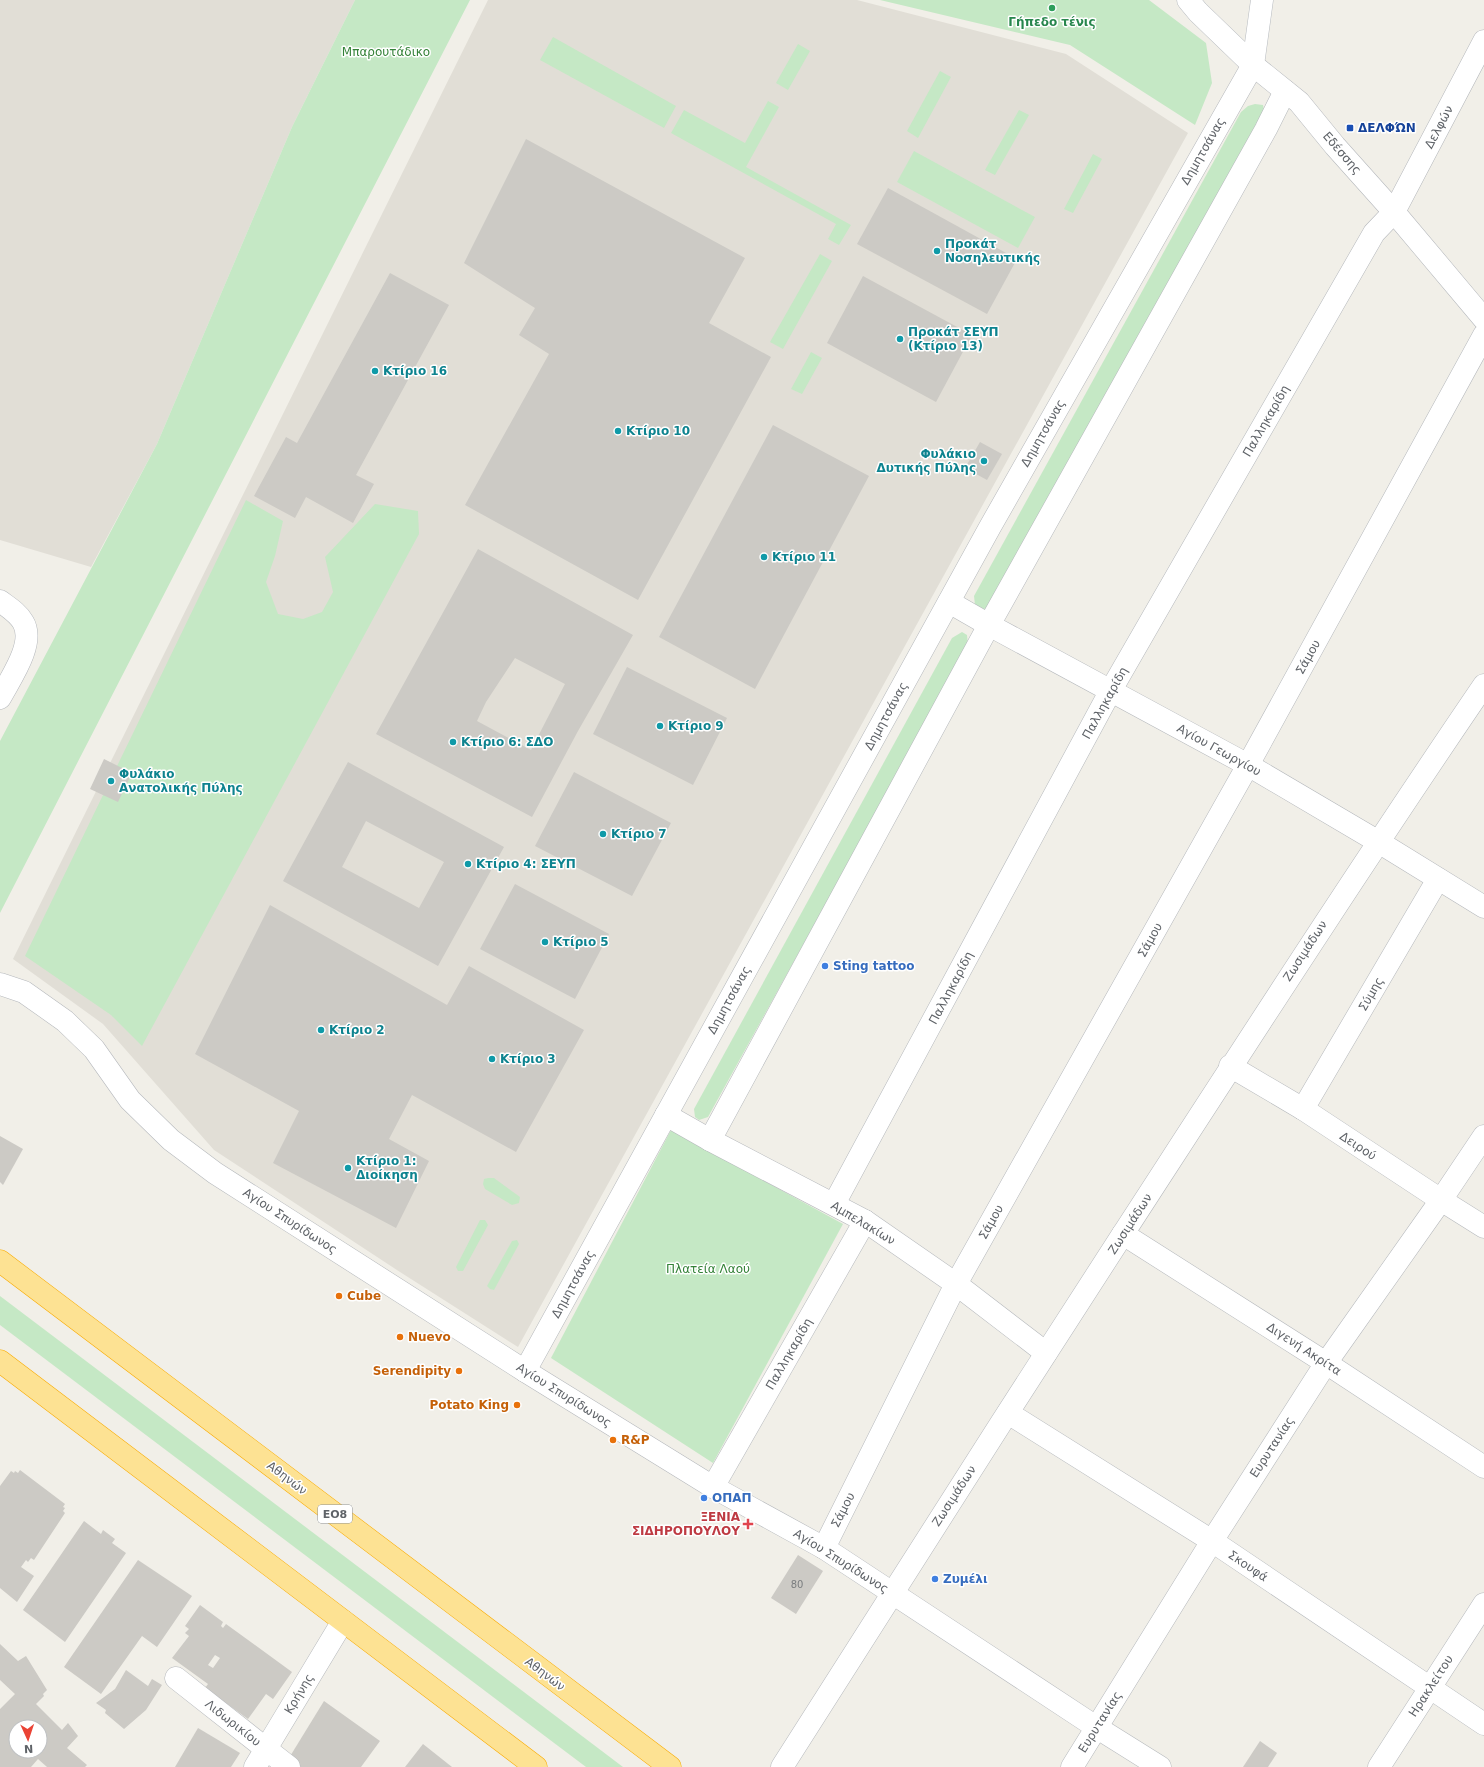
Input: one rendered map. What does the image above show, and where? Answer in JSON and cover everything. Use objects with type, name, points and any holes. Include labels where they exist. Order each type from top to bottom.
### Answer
[{"type":"highway","name":"Αθηνών","points":[[0,1261],[670,1767]]},
{"type":"highway","points":[[0,1361],[536,1767]]},
{"type":"street","name":"Εδέσσης","points":[[1188,0],[1198,12],[1252,65],[1299,102],[1484,319]]},
{"type":"street","points":[[1252,65],[1262,0]]},
{"type":"street","name":"Δελφών","points":[[1394,212],[1484,41]]},
{"type":"street","name":"Δημητσάνας","points":[[525,1371],[949,602],[1252,65]]},
{"type":"street","points":[[710,1140],[989,625],[1262,136],[1285,90]]},
{"type":"street","name":"Παλληκαρίδη","points":[[834,1204],[1111,690],[1374,233],[1394,212]]},
{"type":"street","name":"Σάμου","points":[[824,1548],[956,1284],[1248,765],[1484,335]]},
{"type":"street","points":[[0,601],[19,616],[24,623],[27,632],[27,643],[23,654],[0,698]]},
{"type":"street","name":"Αγίου Γεωργίου","points":[[949,602],[1248,765],[1378,841],[1484,907]]},
{"type":"street","name":"Ζωσιμάδων","points":[[782,1767],[1230,1066],[1378,841],[1484,685]]},
{"type":"street","name":"Σύμης","points":[[1303,1109],[1438,879]]},
{"type":"street","name":"Αγίου Σπυρίδωνος","points":[[0,984],[24,992],[65,1021],[94,1050],[130,1100],[171,1140],[214,1173],[525,1371],[713,1487],[824,1548],[1096,1727],[1160,1767]]},
{"type":"street","name":"Δειρού","points":[[1230,1066],[1303,1109],[1484,1227]]},
{"type":"street","name":"Αμπελακίων","points":[[666,1115],[710,1140],[865,1221],[956,1284],[1046,1354]]},
{"type":"street","name":"Ευρυτανίας","points":[[1072,1767],[1212,1541],[1326,1363],[1441,1200],[1484,1136]]},
{"type":"street","name":"Παλληκαρίδη","points":[[713,1487],[865,1221]]},
{"type":"street","name":"Διγενή Ακρίτα","points":[[1123,1234],[1326,1363],[1484,1466]]},
{"type":"street","name":"Σκουφά","points":[[1008,1413],[1212,1541],[1429,1689],[1484,1724]]},
{"type":"street","name":"Ηρακλείτου","points":[[1379,1767],[1484,1604]]},
{"type":"street","name":"Κρήνης","points":[[255,1767],[343,1621]]},
{"type":"street","name":"Λιδωρικίου","points":[[176,1678],[289,1767]]},
{"type":"shaded area","points":[[0,0],[355,0],[292,127],[157,444],[91,567],[0,540]]},
{"type":"shaded area","points":[[488,0],[857,0],[1066,54],[1188,133],[518,1347],[400,1272],[214,1150],[103,1024],[13,959]]},
{"type":"green space","name":"Μπαρουτάδικο","points":[[355,0],[470,0],[0,913],[0,741],[157,444],[292,127]]},
{"type":"green space","points":[[880,0],[1149,0],[1206,43],[1212,83],[1195,125],[1070,45]]},
{"type":"green space","points":[[553,37],[676,106],[664,128],[540,60]]},
{"type":"green space","points":[[798,44],[810,51],[788,90],[776,83]]},
{"type":"green space","points":[[940,71],[951,77],[918,138],[907,131]]},
{"type":"green space","points":[[768,101],[779,107],[746,167],[851,225],[839,245],[828,239],[836,224],[671,133],[684,110],[745,143]]},
{"type":"green space","points":[[1255,104],[1263,105],[1264,110],[988,608],[984,609],[975,605],[974,596],[1241,112],[1248,106]]},
{"type":"green space","points":[[1019,110],[1029,115],[995,175],[985,170]]},
{"type":"green space","points":[[914,151],[1035,217],[1018,248],[897,182]]},
{"type":"green space","points":[[1093,154],[1102,159],[1073,213],[1064,209]]},
{"type":"green space","points":[[820,254],[832,261],[783,349],[770,342]]},
{"type":"green space","points":[[811,352],[822,358],[802,394],[791,389]]},
{"type":"green space","points":[[246,500],[283,521],[275,556],[266,582],[278,614],[303,619],[322,612],[333,592],[325,557],[375,504],[418,511],[419,534],[142,1046],[111,1015],[25,956]]},
{"type":"green space","points":[[962,632],[967,635],[968,646],[708,1117],[699,1120],[695,1117],[694,1109],[952,638]]},
{"type":"green space","name":"Πλατεία Λαού","points":[[671,1130],[843,1224],[713,1463],[551,1358]]},
{"type":"green space","points":[[494,1178],[520,1197],[519,1203],[512,1205],[485,1189],[483,1184],[484,1179]]},
{"type":"green space","points":[[480,1220],[485,1220],[488,1225],[463,1271],[458,1271],[456,1267]]},
{"type":"green space","points":[[517,1240],[519,1244],[494,1290],[490,1289],[487,1286],[512,1241]]},
{"type":"green space","points":[[0,1296],[623,1767],[586,1767],[0,1325]]},
{"type":"building","name":"Κτίριο 10","points":[[526,139],[745,258],[709,323],[771,357],[638,600],[465,505],[549,354],[519,335],[535,308],[464,263]]},
{"type":"building","name":"Προκάτ Νοσηλευτικής","points":[[888,188],[1017,259],[987,314],[857,244]]},
{"type":"building","name":"Κτίριο 16","points":[[390,273],[449,305],[356,475],[374,484],[353,523],[306,497],[295,518],[254,496],[286,437],[297,443]]},
{"type":"building","name":"Προκάτ ΣΕΥΠ (Κτίριο 13)","points":[[863,276],[972,335],[936,402],[827,343]]},
{"type":"building","name":"Κτίριο 11","points":[[773,425],[869,476],[755,689],[659,637]]},
{"type":"building","name":"Φυλάκιο Δυτικής Πύλης","points":[[980,442],[1002,454],[987,480],[965,468]]},
{"type":"building","points":[[478,549],[633,635],[578,731],[532,817],[376,734]],"holes":[[[515,658],[565,684],[531,750],[477,721],[486,702]]]},
{"type":"building","name":"Κτίριο 9","points":[[627,667],[727,718],[693,785],[593,734]]},
{"type":"building","name":"Φυλάκιο Ανατολικής Πύλης","points":[[104,759],[132,773],[118,802],[90,789]]},
{"type":"building","name":"Κτίριο 4: ΣΕΥΠ","points":[[348,762],[504,847],[438,966],[283,881]],"holes":[[[366,821],[444,862],[419,908],[342,867]]]},
{"type":"building","name":"Κτίριο 7","points":[[574,772],[671,823],[632,896],[535,846]]},
{"type":"building","name":"Κτίριο 5","points":[[515,884],[609,934],[575,999],[480,949]]},
{"type":"building","points":[[270,905],[447,1005],[469,966],[584,1030],[516,1152],[412,1095],[389,1139],[429,1161],[396,1228],[273,1163],[299,1111],[195,1054]]},
{"type":"building","points":[[0,1136],[23,1149],[3,1185],[0,1182]]},
{"type":"building","points":[[20,1470],[65,1504],[63,1511],[65,1513],[34,1560],[31,1558],[28,1562],[26,1560],[21,1567],[34,1576],[17,1602],[0,1588],[0,1486],[11,1471],[18,1473]]},
{"type":"building","points":[[84,1521],[101,1534],[103,1530],[115,1539],[112,1543],[126,1553],[65,1642],[23,1610]]},
{"type":"building","points":[[798,1555],[823,1571],[796,1614],[771,1598]]},
{"type":"building","points":[[138,1560],[192,1596],[157,1647],[142,1636],[101,1694],[64,1667]]},
{"type":"building","points":[[200,1605],[223,1622],[221,1626],[223,1628],[226,1624],[292,1672],[273,1699],[266,1694],[248,1719],[205,1688],[208,1684],[172,1658],[189,1636],[185,1633],[189,1629],[185,1626]],"holes":[[[215,1655],[220,1658],[213,1668],[208,1665]]]},
{"type":"building","points":[[0,1644],[18,1661],[26,1656],[47,1690],[43,1694],[44,1696],[36,1704],[62,1730],[68,1723],[78,1736],[67,1748],[87,1765],[85,1767],[47,1767],[38,1759],[31,1767],[0,1767],[0,1709],[15,1694],[0,1680]]},
{"type":"building","points":[[126,1670],[148,1686],[152,1679],[162,1685],[146,1710],[124,1729],[105,1713],[106,1710],[96,1703],[115,1689]]},
{"type":"building","points":[[324,1701],[380,1741],[361,1767],[301,1767],[289,1758]]},
{"type":"building","points":[[198,1728],[240,1753],[231,1767],[175,1767]]},
{"type":"building","points":[[1260,1741],[1277,1753],[1268,1767],[1243,1767]]},
{"type":"building","points":[[423,1744],[452,1767],[405,1767]]},
{"type":"place","name":"Γήπεδο τένις","points":[[1052,8]]},
{"type":"place","name":"ΔΕΛΦΏΝ","points":[[1350,128]]},
{"type":"place","name":"Προκάτ Νοσηλευτικής","points":[[937,251]]},
{"type":"place","name":"Προκάτ ΣΕΥΠ (Κτίριο 13)","points":[[900,339]]},
{"type":"place","name":"Κτίριο 16","points":[[375,371]]},
{"type":"place","name":"Κτίριο 10","points":[[618,431]]},
{"type":"place","name":"Φυλάκιο Δυτικής Πύλης","points":[[984,461]]},
{"type":"place","name":"Κτίριο 11","points":[[764,557]]},
{"type":"place","name":"Κτίριο 9","points":[[660,726]]},
{"type":"place","name":"Κτίριο 6: ΣΔΟ","points":[[453,742]]},
{"type":"place","name":"Φυλάκιο Ανατολικής Πύλης","points":[[111,781]]},
{"type":"place","name":"Κτίριο 7","points":[[603,834]]},
{"type":"place","name":"Κτίριο 4: ΣΕΥΠ","points":[[468,864]]},
{"type":"place","name":"Κτίριο 5","points":[[545,942]]},
{"type":"place","name":"Sting tattoo","points":[[825,966]]},
{"type":"place","name":"Κτίριο 2","points":[[321,1030]]},
{"type":"place","name":"Κτίριο 3","points":[[492,1059]]},
{"type":"place","name":"Κτίριο 1: Διοίκηση","points":[[348,1168]]},
{"type":"place","name":"Cube","points":[[339,1296]]},
{"type":"place","name":"Nuevo","points":[[400,1337]]},
{"type":"place","name":"Serendipity","points":[[459,1371]]},
{"type":"place","name":"Potato King","points":[[517,1405]]},
{"type":"place","name":"R&P","points":[[613,1440]]},
{"type":"place","name":"ΟΠΑΠ","points":[[704,1498]]},
{"type":"place","name":"ΞΕΝΙΑ ΣΙΔΗΡΟΠΟΥΛΟΥ","points":[[748,1524]]},
{"type":"place","name":"Ζυμέλι","points":[[935,1579]]}]
